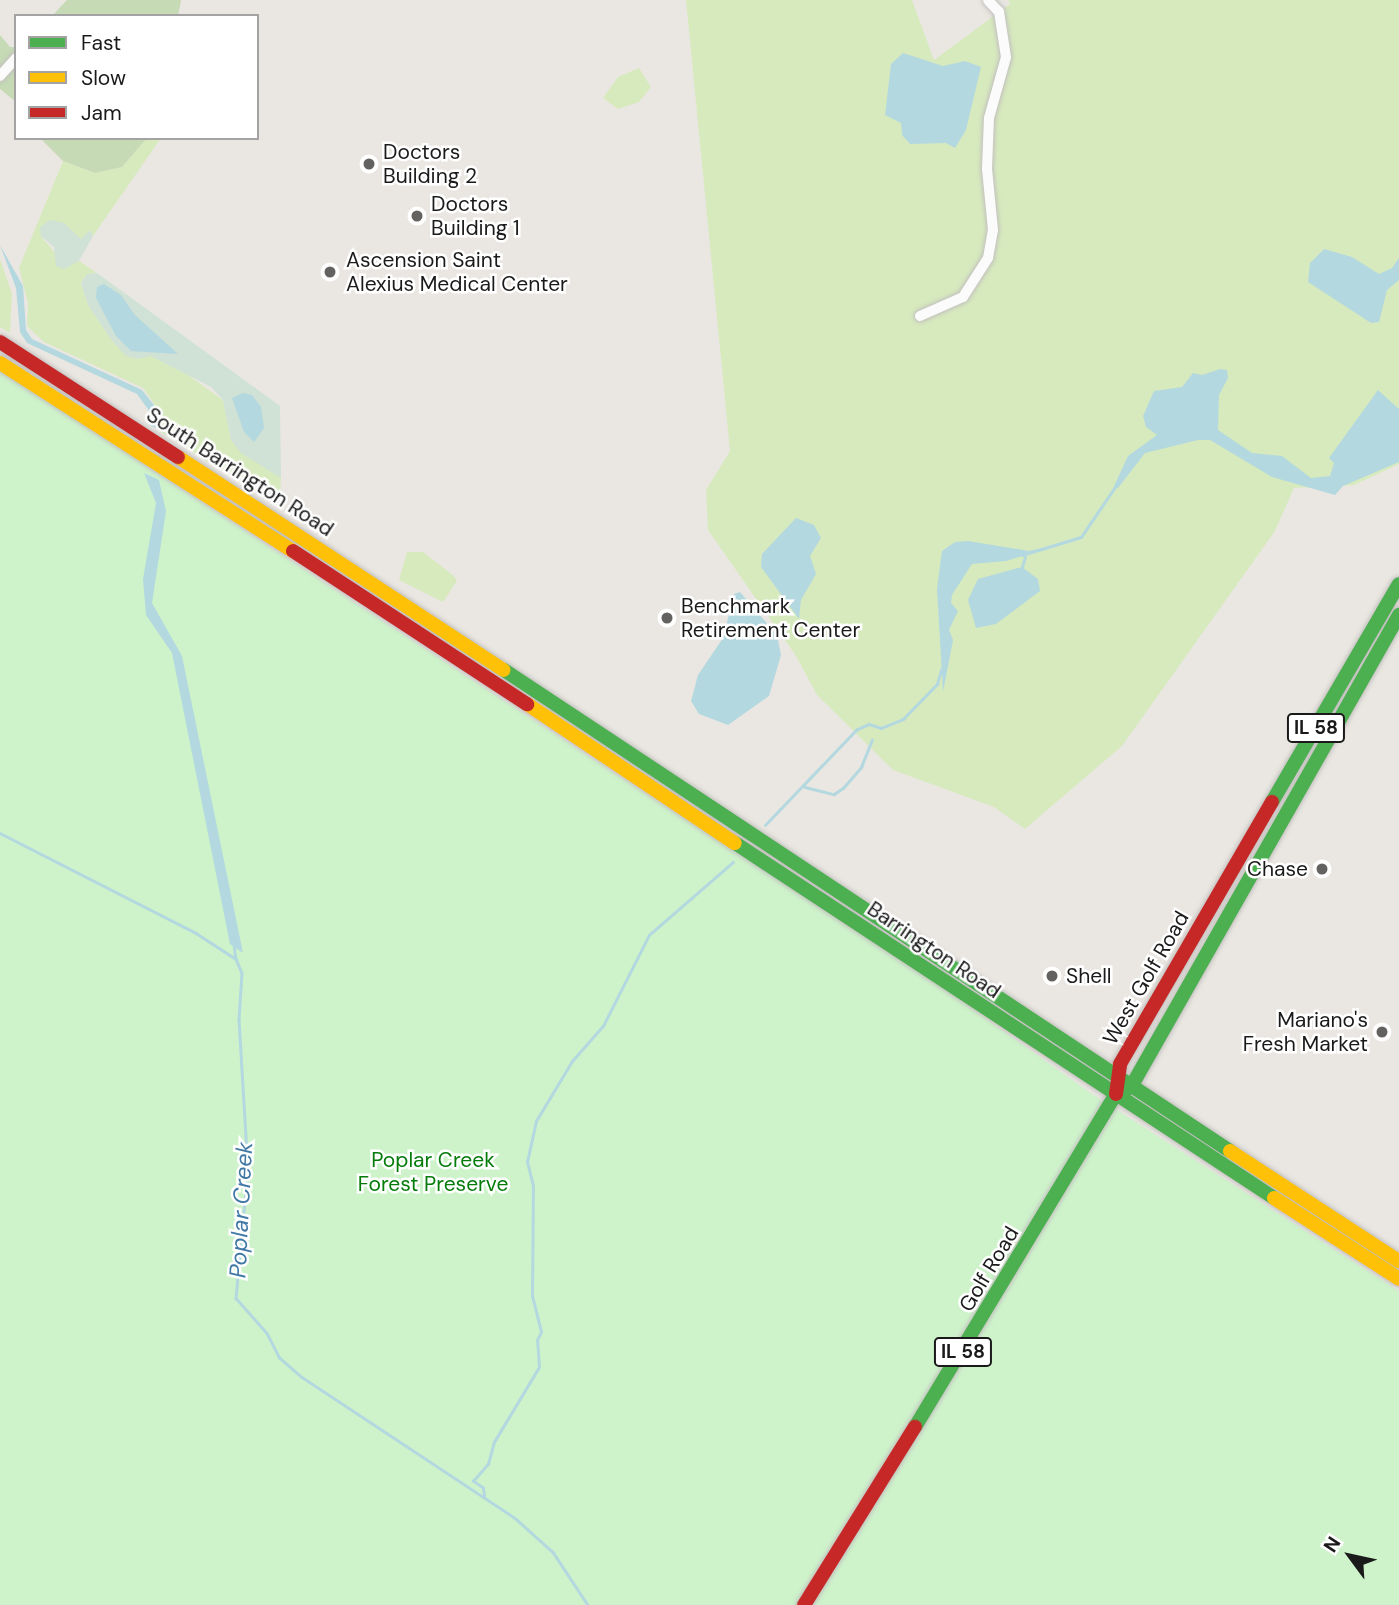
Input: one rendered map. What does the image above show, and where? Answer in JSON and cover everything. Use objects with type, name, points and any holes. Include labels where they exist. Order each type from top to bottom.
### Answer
[{"type":"main road","name":"South Barrington Road","points":[[0,342],[458,638]]},
{"type":"main road","name":"South Barrington Road","points":[[0,363],[448,652]]},
{"type":"main road","name":"West Golf Road","points":[[1116,1094],[1116,1077],[1399,584]]},
{"type":"main road","name":"West Golf Road","points":[[1131,1087],[1399,615]]},
{"type":"main road","name":"Barrington Road","points":[[458,638],[1131,1087],[1399,1261]]},
{"type":"main road","name":"Barrington Road","points":[[448,652],[1399,1279]]},
{"type":"main road","points":[[1116,1094],[1131,1087]]},
{"type":"main road","name":"Golf Road","points":[[804,1605],[1033,1238],[1116,1094]]},
{"type":"street","points":[[920,316],[963,297],[975,284],[992,239],[988,131],[1006,57],[1006,36],[999,12],[988,0]]},
{"type":"street","points":[[0,76],[14,60]]},
{"type":"green space","points":[[67,0],[181,1],[178,14],[54,14]]},
{"type":"green space","points":[[686,0],[912,0],[934,60],[1010,4],[1008,0],[1399,0],[1399,464],[1354,485],[1294,488],[1275,531],[1122,746],[1025,829],[994,807],[893,770],[817,695],[796,656],[708,530],[706,490],[730,451]]},
{"type":"green space","points":[[0,35],[10,47],[14,47],[14,100],[0,89]]},
{"type":"green space","points":[[639,68],[651,87],[639,102],[618,109],[603,98],[618,77]]},
{"type":"green space","points":[[42,140],[145,140],[122,167],[95,173],[63,161]]},
{"type":"green space","points":[[145,140],[160,140],[93,236],[90,230],[81,240],[64,223],[41,236],[56,254],[70,263],[79,261],[97,273],[87,274],[81,283],[88,305],[113,342],[137,359],[151,355],[188,375],[223,400],[231,440],[281,478],[280,494],[213,465],[158,430],[159,411],[143,388],[44,342],[27,326],[28,303],[19,268],[63,161],[95,173],[122,167]]},
{"type":"green space","points":[[50,220],[64,223],[81,239],[90,230],[93,236],[79,261],[64,269],[56,266],[54,247],[41,236],[40,227]]},
{"type":"green space","points":[[0,259],[12,294],[10,333],[0,327]]},
{"type":"green space","points":[[97,273],[280,406],[281,478],[241,453],[231,440],[223,400],[211,387],[151,356],[137,359],[126,356],[113,342],[88,305],[81,283],[87,274]]},
{"type":"green space","name":"Poplar Creek Forest Preserve","points":[[0,370],[954,996],[1089,1092],[1399,1291],[1399,1605],[0,1605]]},
{"type":"green space","points":[[407,552],[423,552],[454,576],[457,581],[443,602],[399,580]]},
{"type":"water","points":[[903,53],[943,66],[965,61],[981,67],[966,130],[955,148],[946,143],[910,144],[902,135],[901,123],[885,115],[891,64]]},
{"type":"water","points":[[0,245],[23,286],[26,330],[32,339],[142,390],[154,405],[156,428],[149,425],[150,412],[137,394],[27,343],[20,332],[16,288]]},
{"type":"water","points":[[1324,249],[1352,257],[1379,274],[1392,268],[1399,258],[1399,280],[1387,290],[1379,322],[1371,323],[1308,282],[1310,263]]},
{"type":"water","points":[[104,284],[121,295],[135,315],[178,354],[131,351],[116,336],[96,298],[97,287]]},
{"type":"water","points":[[1220,369],[1227,370],[1228,378],[1219,395],[1218,430],[1252,453],[1282,456],[1311,478],[1330,476],[1334,463],[1329,458],[1378,390],[1399,409],[1399,462],[1343,486],[1335,495],[1272,477],[1210,440],[1198,440],[1145,453],[1118,488],[1114,486],[1128,456],[1157,435],[1146,427],[1143,416],[1154,391],[1182,387],[1193,373],[1202,375]]},
{"type":"water","points":[[243,393],[252,395],[261,407],[264,428],[254,442],[244,432],[232,398]]},
{"type":"water","points":[[144,473],[159,480],[166,511],[152,603],[182,656],[243,953],[230,944],[172,653],[146,615],[143,579],[156,503]]},
{"type":"water","points":[[796,518],[814,525],[821,538],[810,556],[816,574],[801,600],[799,619],[761,567],[762,554]]},
{"type":"water","points":[[968,541],[1029,551],[1061,544],[1006,561],[972,564],[952,595],[951,603],[958,611],[949,630],[953,640],[943,692],[937,589],[942,551],[955,542]]},
{"type":"water","points":[[1022,567],[1038,579],[1040,591],[996,624],[976,628],[968,600],[978,579]]},
{"type":"water","points":[[740,592],[777,635],[781,655],[769,696],[728,725],[699,714],[691,701],[698,675],[723,638],[734,594]]},
{"type":"waterway","points":[[1022,555],[1081,537],[1117,484]]},
{"type":"waterway","points":[[1022,567],[1025,557]]},
{"type":"waterway","points":[[765,825],[856,730],[869,724],[881,728],[903,719],[937,684],[941,670]]},
{"type":"waterway","points":[[805,787],[834,794],[843,788],[861,767],[872,740]]},
{"type":"waterway","name":"Poplar Creek","points":[[0,833],[196,933],[236,959],[242,973],[239,1019],[248,1169],[236,1298],[267,1333],[280,1358],[302,1377],[515,1518],[553,1552],[588,1605]]},
{"type":"waterway","points":[[484,1496],[483,1488],[473,1481],[488,1464],[494,1442],[539,1367],[537,1340],[541,1332],[532,1296],[533,1186],[527,1162],[536,1121],[572,1061],[603,1026],[649,935],[733,862]]},
{"type":"waterway","points":[[234,945],[236,959]]},
{"type":"traffic: fast","points":[[1272,802],[1399,584]]},
{"type":"traffic: fast","points":[[1116,1094],[1131,1087],[1399,615]]},
{"type":"traffic: fast","points":[[504,670],[1230,1151]]},
{"type":"traffic: fast","points":[[735,843],[1274,1198]]},
{"type":"traffic: fast","points":[[915,1427],[1116,1094]]},
{"type":"traffic: slow","points":[[0,363],[293,551]]},
{"type":"traffic: slow","points":[[178,457],[504,670]]},
{"type":"traffic: slow","points":[[527,704],[735,843]]},
{"type":"traffic: slow","points":[[1230,1151],[1399,1261]]},
{"type":"traffic: slow","points":[[1274,1198],[1399,1279]]},
{"type":"traffic: jam","points":[[0,342],[178,457]]},
{"type":"traffic: jam","points":[[293,551],[527,704]]},
{"type":"traffic: jam","points":[[1116,1094],[1120,1064],[1272,802]]},
{"type":"traffic: jam","points":[[804,1605],[915,1427]]},
{"type":"place","name":"Doctors Building 2","points":[[369,164]]},
{"type":"place","name":"Doctors Building 1","points":[[417,216]]},
{"type":"place","name":"Ascension Saint Alexius Medical Center","points":[[330,272]]},
{"type":"place","name":"Benchmark Retirement Center","points":[[667,618]]},
{"type":"place","name":"Chase","points":[[1322,869]]},
{"type":"place","name":"Shell","points":[[1052,976]]},
{"type":"place","name":"Mariano's Fresh Market","points":[[1382,1032]]}]
